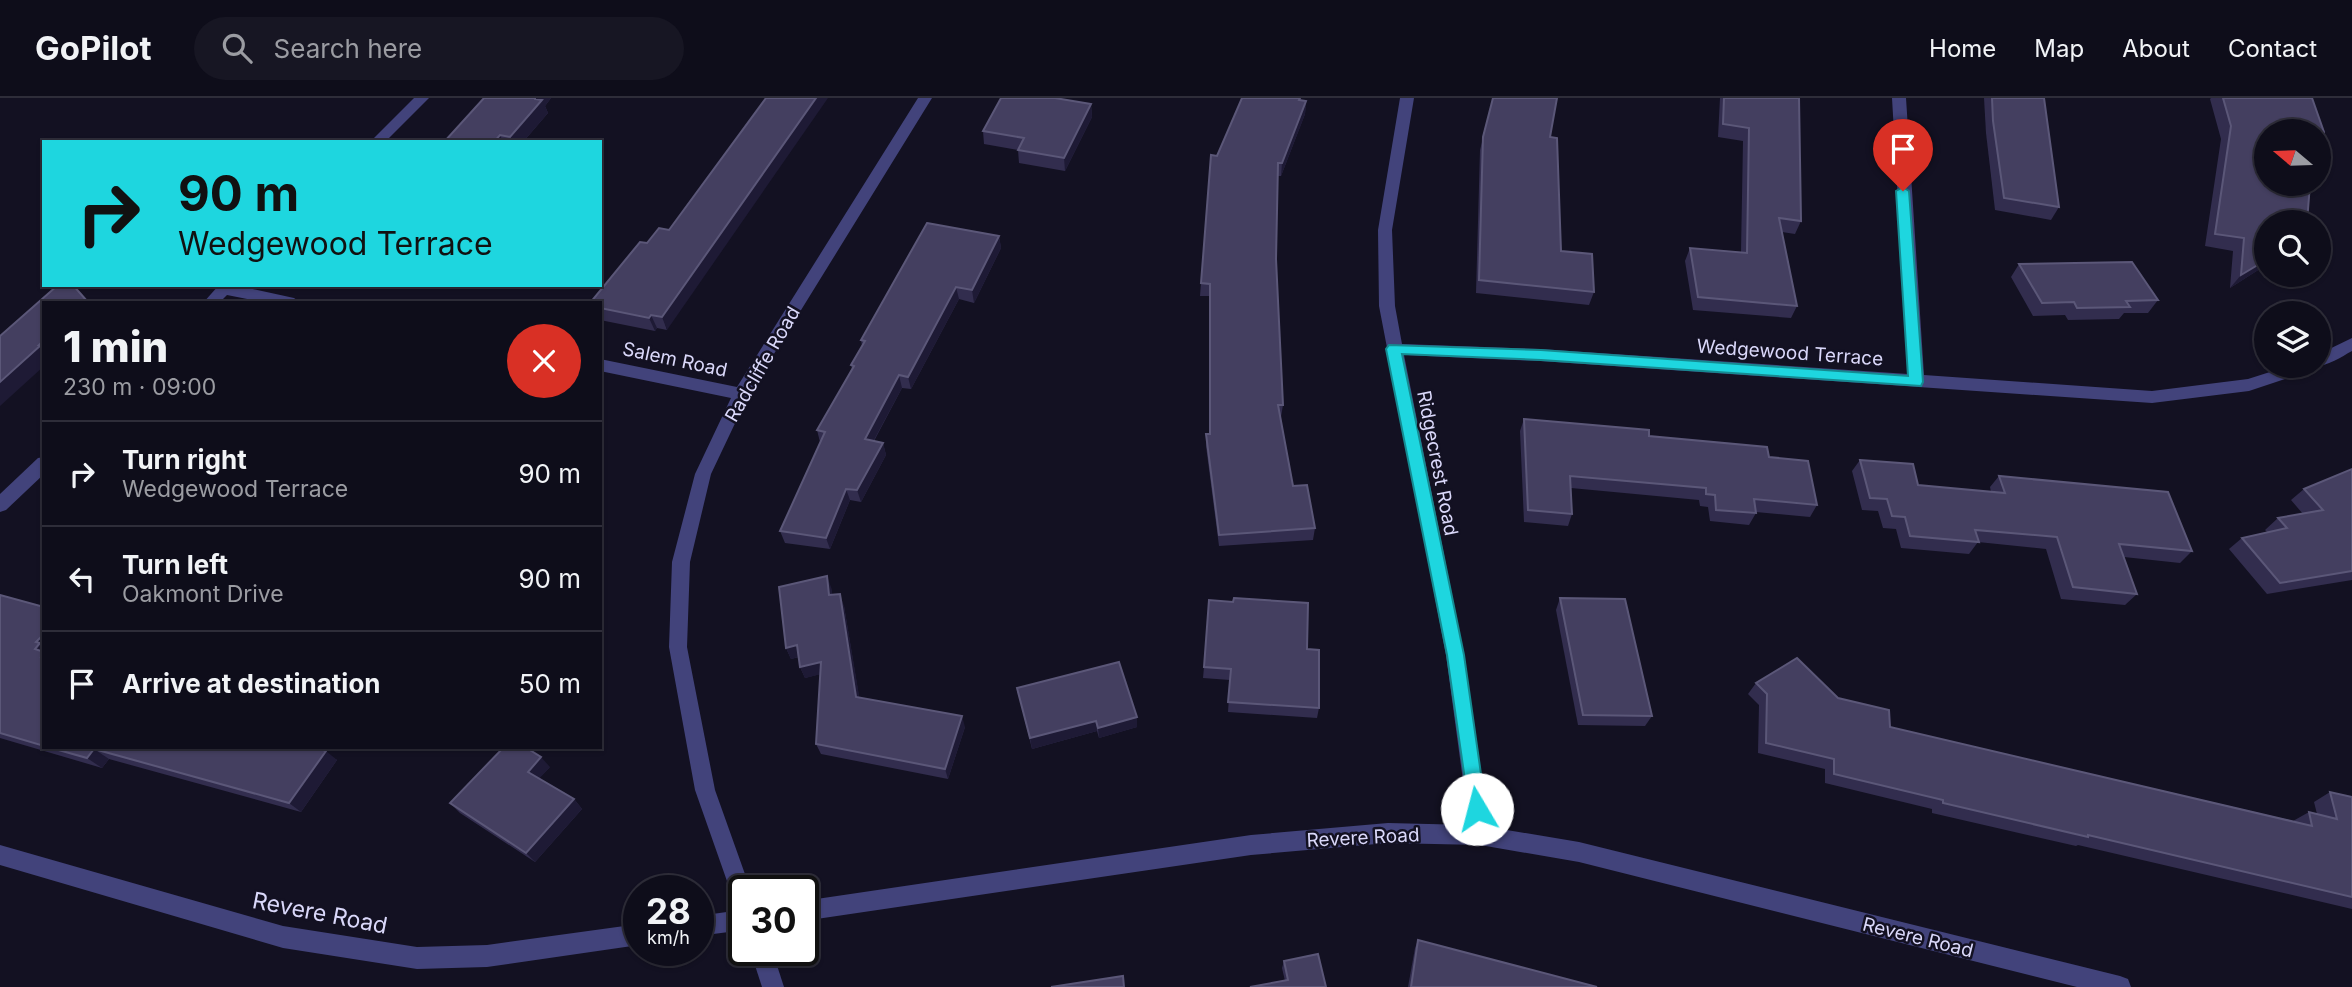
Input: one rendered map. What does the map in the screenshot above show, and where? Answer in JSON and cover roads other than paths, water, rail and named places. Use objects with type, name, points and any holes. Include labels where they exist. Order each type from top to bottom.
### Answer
[{"type":"street","points":[[379,140],[422,98]]},
{"type":"street","name":"Radcliffe Road","points":[[735,875],[705,790],[678,647],[681,562],[703,474],[741,394],[925,98]]},
{"type":"street","name":"Ridgecrest Road","points":[[1407,98],[1385,230],[1387,306],[1455,655],[1480,835]]},
{"type":"street","points":[[1899,98],[1916,382]]},
{"type":"street","points":[[212,301],[226,287],[286,301]]},
{"type":"street","points":[[2331,355],[2352,344]]},
{"type":"street","name":"Wedgewood Terrace","points":[[1394,349],[1541,355],[2152,397],[2249,385],[2270,378]]},
{"type":"street","name":"Salem Road","points":[[602,365],[741,394]]},
{"type":"street","points":[[0,505],[42,465]]},
{"type":"street","name":"Revere Road","points":[[819,909],[1251,845],[1388,833],[1480,835],[1579,852],[2120,987]]},
{"type":"street","name":"Revere Road","points":[[0,855],[283,937],[417,958],[487,956],[623,936]]},
{"type":"street","points":[[766,966],[773,987]]}]
